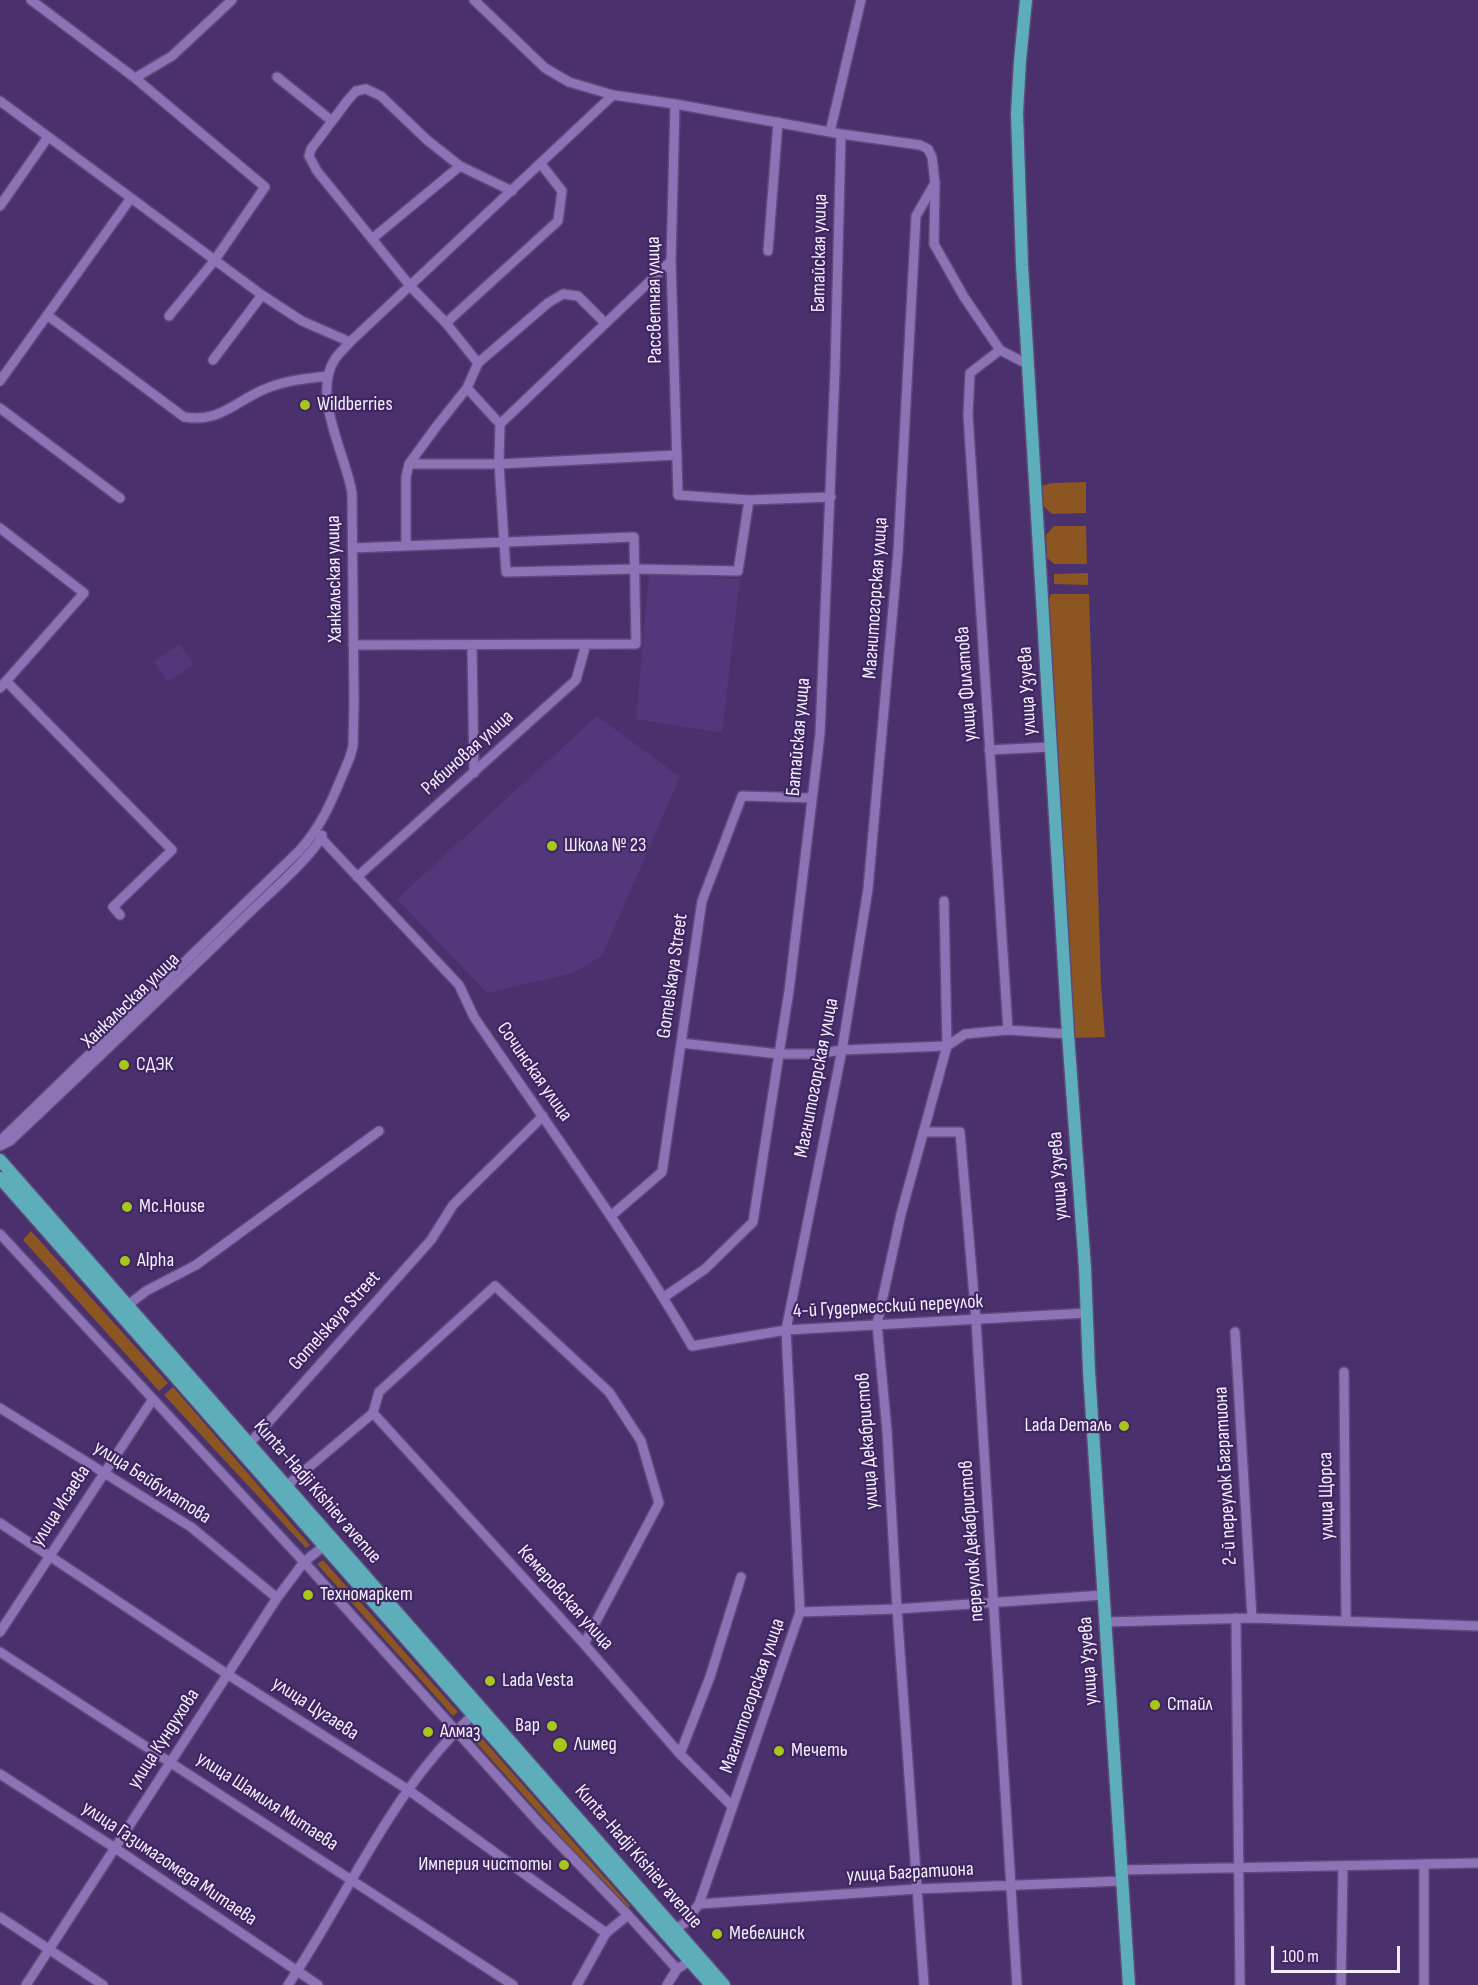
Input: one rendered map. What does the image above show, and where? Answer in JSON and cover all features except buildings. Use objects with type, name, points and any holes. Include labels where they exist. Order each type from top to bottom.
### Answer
[{"type":"main road","name":"улица Узуева","points":[[1026,0],[1017,113],[1018,196],[1050,747],[1129,1985]]},
{"type":"main road","name":"Kunta-Hadji Kishiev avenue","points":[[0,1160],[249,1444],[325,1545],[650,1917],[690,1961],[712,1979],[724,1985]]},
{"type":"main road","name":"Kunta-Hadji Kishiev avenue","points":[[0,1178],[90,1280],[351,1561],[675,1929],[712,1979]]},
{"type":"street","points":[[31,0],[135,78],[266,187],[214,261],[169,316]]},
{"type":"street","points":[[135,78],[172,56],[232,0]]},
{"type":"street","points":[[474,0],[545,68],[569,82],[613,95],[841,134],[920,145],[928,149],[932,156],[934,183],[934,244],[964,297],[1000,350],[1027,364]]},
{"type":"street","points":[[830,132],[861,0]]},
{"type":"street","points":[[277,77],[332,121]]},
{"type":"street","points":[[478,363],[446,323],[411,286],[312,164],[309,156],[311,149],[356,91],[366,89],[381,96],[427,140],[460,166],[512,191]]},
{"type":"street","name":"Ханкальская улица","points":[[0,1141],[299,851],[323,821],[353,746],[350,483],[326,400],[328,376],[334,360],[350,342],[613,95]]},
{"type":"street","points":[[0,101],[262,296],[302,321],[350,342]]},
{"type":"street","name":"Рассветная улица","points":[[675,104],[671,261],[678,495],[749,500]]},
{"type":"street","points":[[768,251],[778,123]]},
{"type":"street","name":"Батайская улица","points":[[664,1297],[705,1269],[753,1222],[780,1054],[820,734],[831,497],[841,134]]},
{"type":"street","points":[[0,206],[48,137]]},
{"type":"street","points":[[446,323],[558,221],[562,191],[541,164]]},
{"type":"street","points":[[373,238],[460,166]]},
{"type":"street","name":"Магнитогорская улица","points":[[675,1929],[685,1923],[699,1904],[800,1612],[786,1330],[842,1050],[868,889],[886,708],[899,541],[916,216],[934,183]]},
{"type":"street","points":[[0,381],[131,198]]},
{"type":"street","points":[[500,424],[671,261]]},
{"type":"street","points":[[406,546],[406,477],[409,464],[467,388],[478,363],[548,303],[563,294],[578,296],[605,323]]},
{"type":"street","points":[[213,360],[262,296]]},
{"type":"street","points":[[47,315],[184,417],[199,419],[219,415],[263,389],[282,382],[328,376]]},
{"type":"street","name":"улица Филатова","points":[[1000,350],[970,373],[968,415],[1008,1030]]},
{"type":"street","points":[[467,388],[500,424],[499,464],[506,572],[636,569],[738,571],[749,500],[831,497]]},
{"type":"street","points":[[0,408],[120,498]]},
{"type":"street","points":[[409,464],[499,464],[677,455]]},
{"type":"street","points":[[0,528],[84,593],[3,684],[172,850],[113,907],[120,915]]},
{"type":"street","points":[[352,548],[634,537],[636,569],[636,644],[353,645]]},
{"type":"street","name":"Рябиновая улица","points":[[357,877],[576,680],[586,644]]},
{"type":"street","points":[[472,645],[474,773]]},
{"type":"street","points":[[989,750],[1050,747]]},
{"type":"street","name":"Gomelskaya Street","points":[[612,1215],[662,1172],[702,901],[742,796],[812,798]]},
{"type":"street","name":"Ханкальская улица","points":[[0,1146],[10,1140],[81,1075],[315,848],[321,838],[323,821]]},
{"type":"street","name":"Сочинская улица","points":[[321,838],[459,985],[474,1017],[612,1215],[692,1346]]},
{"type":"street","name":"улица Декабристов","points":[[924,1985],[897,1609],[887,1431],[877,1324],[901,1214],[947,1046],[944,901]]},
{"type":"street","points":[[681,1043],[780,1054],[816,1054],[842,1050],[947,1046],[965,1034],[1008,1030],[1068,1034]]},
{"type":"street","name":"Gomelskaya Street","points":[[249,1444],[431,1240],[453,1205],[543,1116]]},
{"type":"street","points":[[90,1280],[128,1305],[146,1291],[196,1265],[379,1131]]},
{"type":"street","name":"переулок Декабристов","points":[[923,1132],[960,1131],[976,1320],[1017,1985]]},
{"type":"street","points":[[2,1240],[304,1562],[540,1824],[677,1969]]},
{"type":"street","points":[[283,1490],[373,1413],[379,1392],[495,1286],[609,1392],[641,1441],[659,1503],[584,1644]]},
{"type":"street","name":"4-й Гудермесский переулок","points":[[692,1346],[786,1330],[1086,1312]]},
{"type":"street","name":"2-й переулок Багратиона","points":[[1235,1332],[1252,1618]]},
{"type":"street","name":"улица Щорса","points":[[1344,1372],[1346,1620]]},
{"type":"street","name":"улица Исаева","points":[[0,1632],[153,1399]]},
{"type":"street","name":"улица Бейбулатова","points":[[0,1408],[191,1527],[277,1598]]},
{"type":"street","name":"Кемеровская улица","points":[[373,1413],[584,1644],[680,1754],[732,1806]]},
{"type":"street","name":"улица Цугаева","points":[[0,1523],[227,1674],[407,1789],[606,1933]]},
{"type":"street","points":[[325,1545],[351,1561]]},
{"type":"street","name":"улица Кундухова","points":[[26,1985],[277,1598],[304,1562],[325,1545]]},
{"type":"street","points":[[680,1754],[710,1677],[741,1577]]},
{"type":"street","points":[[800,1612],[897,1609],[1104,1595]]},
{"type":"street","points":[[1236,1618],[1240,1985]]},
{"type":"street","points":[[1106,1622],[1252,1618],[1478,1626]]},
{"type":"street","name":"улица Шамиля Митаева","points":[[0,1652],[513,1985]]},
{"type":"street","points":[[288,1985],[407,1789],[455,1731],[474,1714],[496,1726]]},
{"type":"street","name":"улица Газимагомеда Митаева","points":[[0,1774],[115,1848],[318,1985]]},
{"type":"street","name":"улица Багратиона","points":[[699,1904],[917,1889],[1010,1886],[1122,1875],[1239,1868],[1478,1863]]},
{"type":"street","points":[[1424,1864],[1424,1985]]},
{"type":"street","points":[[1341,1985],[1343,1866]]},
{"type":"street","points":[[577,1985],[606,1933],[628,1915]]},
{"type":"street","points":[[0,1917],[103,1985]]},
{"type":"street","points":[[650,1917],[675,1929]]},
{"type":"street","points":[[667,1985],[677,1969],[690,1961]]},
{"type":"shaded area","points":[[1086,482],[1086,513],[1052,514],[1040,503],[1039,486],[1053,483]]},
{"type":"shaded area","points":[[1054,526],[1086,526],[1087,564],[1054,564],[1047,558],[1046,535]]},
{"type":"shaded area","points":[[649,573],[740,579],[722,733],[636,719]]},
{"type":"shaded area","points":[[1088,573],[1088,585],[1054,584],[1054,574]]},
{"type":"shaded area","points":[[1051,594],[1089,594],[1101,985],[1105,1037],[1073,1038],[1046,607]]},
{"type":"shaded area","points":[[179,644],[194,664],[168,682],[154,662]]},
{"type":"shaded area","name":"Школа № 23","points":[[597,716],[680,777],[602,956],[573,973],[487,993],[397,899]]},
{"type":"shaded area","points":[[31,1231],[168,1383],[159,1391],[23,1240]]},
{"type":"shaded area","points":[[173,1387],[310,1545],[306,1548],[164,1395]]},
{"type":"shaded area","points":[[323,1560],[458,1712],[453,1716],[317,1564]]},
{"type":"shaded area","points":[[472,1727],[630,1906],[626,1910],[466,1731]]},
{"type":"place","name":"Wildberries","points":[[305,405]]},
{"type":"place","name":"Школа № 23","points":[[552,846]]},
{"type":"place","name":"СДЭК","points":[[124,1065]]},
{"type":"place","name":"Mc.House","points":[[127,1207]]},
{"type":"place","name":"Alpha","points":[[125,1261]]},
{"type":"place","name":"Lada Dеталь","points":[[1124,1426]]},
{"type":"place","name":"Техномаркет","points":[[308,1595]]},
{"type":"place","name":"Lada Vesta","points":[[490,1681]]},
{"type":"place","name":"Стайл","points":[[1155,1705]]},
{"type":"place","name":"Вар","points":[[552,1726]]},
{"type":"place","name":"Алмаз","points":[[428,1732]]},
{"type":"place","name":"Лимед","points":[[560,1745]]},
{"type":"place","name":"Мечеть","points":[[779,1751]]},
{"type":"place","name":"Империя чистоты","points":[[564,1865]]},
{"type":"place","name":"Мебелинск","points":[[717,1934]]}]
